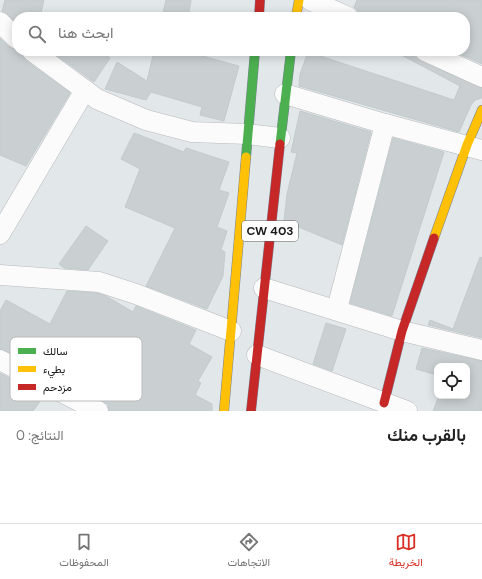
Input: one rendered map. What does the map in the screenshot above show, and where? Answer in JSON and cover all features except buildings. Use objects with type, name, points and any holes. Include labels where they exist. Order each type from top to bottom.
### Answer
[{"type":"main road","points":[[259,12],[260,0]]},
{"type":"main road","points":[[297,12],[299,0]]},
{"type":"main road","name":"CW 403","points":[[224,411],[255,56]]},
{"type":"main road","name":"CW 403","points":[[251,411],[280,138],[290,56]]},
{"type":"main road","points":[[384,403],[402,331],[474,147],[482,110]]},
{"type":"street","points":[[310,0],[337,12]]},
{"type":"street","points":[[0,22],[12,34]]},
{"type":"street","points":[[39,56],[97,99],[146,120],[192,132],[247,134],[280,138]]},
{"type":"street","points":[[436,56],[482,76]]},
{"type":"street","points":[[0,234],[7,205],[85,90]]},
{"type":"street","points":[[285,94],[385,124],[474,147]]},
{"type":"street","points":[[337,309],[385,124]]},
{"type":"street","points":[[1,278],[99,282],[136,294],[231,331]]},
{"type":"street","points":[[264,288],[337,309],[402,331],[482,350]]},
{"type":"street","points":[[257,355],[404,410]]},
{"type":"street","points":[[0,360],[10,365]]},
{"type":"street","points":[[79,401],[98,411]]},
{"type":"traffic: fast","points":[[246,157],[255,56]]},
{"type":"traffic: fast","points":[[280,144],[290,56]]},
{"type":"traffic: slow","points":[[297,12],[299,0]]},
{"type":"traffic: slow","points":[[434,238],[467,145],[482,110]]},
{"type":"traffic: slow","points":[[224,411],[246,157]]},
{"type":"traffic: jam","points":[[259,12],[260,0]]},
{"type":"traffic: jam","points":[[251,411],[280,144]]},
{"type":"traffic: jam","points":[[384,403],[402,331],[434,238]]}]
